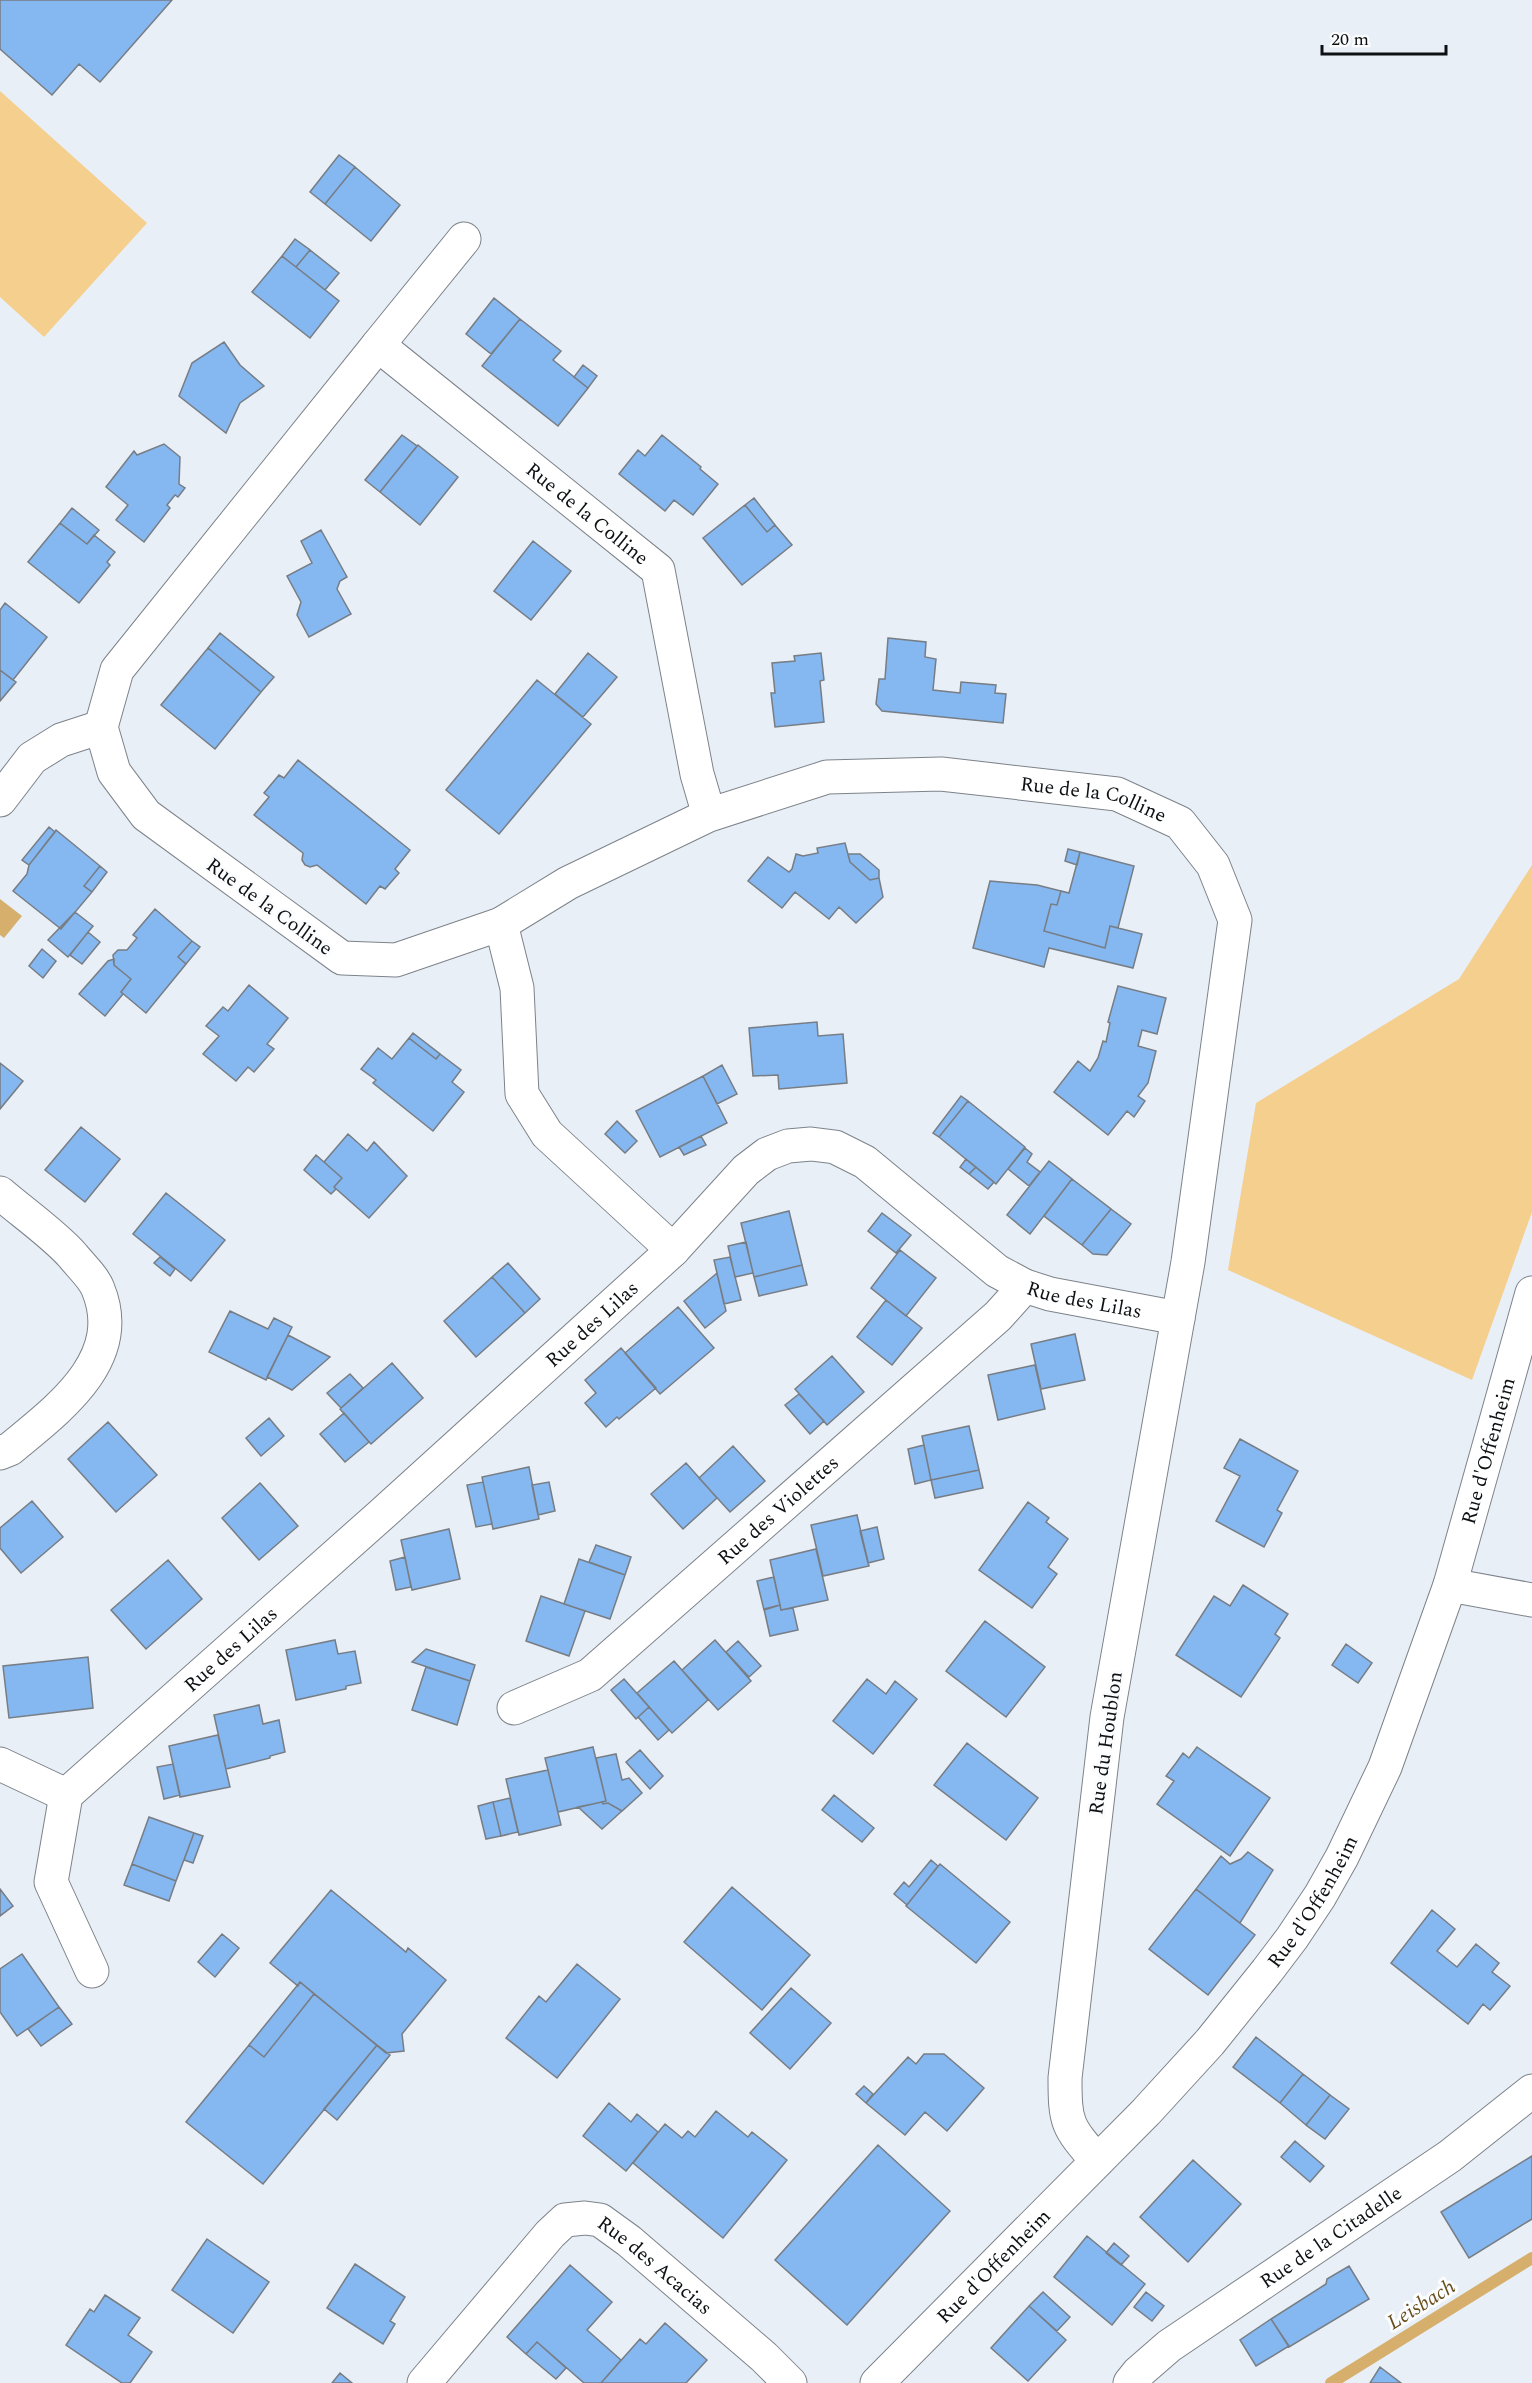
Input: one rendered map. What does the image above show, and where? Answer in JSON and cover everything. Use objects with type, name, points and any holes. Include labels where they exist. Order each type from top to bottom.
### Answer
[{"type":"street","points":[[0,800],[32,758],[62,740],[101,728],[117,670],[464,239]]},
{"type":"street","name":"Rue de la Colline","points":[[378,345],[658,570],[697,774],[709,815]]},
{"type":"street","name":"Rue de la Colline","points":[[101,728],[114,772],[146,815],[342,958],[396,960],[501,924],[568,883],[709,815],[827,777],[941,774],[1117,794],[1180,823],[1213,865],[1235,920],[1188,1262],[1178,1318]]},
{"type":"street","points":[[501,924],[517,988],[522,1094],[547,1134],[673,1250]]},
{"type":"street","name":"Rue des Lilas","points":[[66,1795],[381,1515],[673,1250],[746,1170],[766,1154],[788,1146],[811,1144],[835,1147],[865,1162],[997,1271],[1025,1286],[1050,1294],[1178,1318]]},
{"type":"street","points":[[0,1194],[72,1254],[98,1288],[107,1321],[94,1366],[64,1404],[10,1449],[0,1453]]},
{"type":"street","name":"Rue des Violettes","points":[[514,1708],[591,1675],[998,1316],[1025,1286]]},
{"type":"street","name":"Rue d'Offenheim","points":[[877,2383],[1146,2112],[1209,2042],[1292,1938],[1320,1896],[1342,1857],[1385,1767],[1450,1585],[1532,1293]]},
{"type":"street","name":"Rue du Houblon","points":[[1097,2161],[1067,2122],[1065,2078],[1107,1717],[1178,1318]]},
{"type":"street","points":[[1450,1585],[1532,1600]]},
{"type":"street","points":[[0,1764],[66,1795],[51,1882],[92,1971]]},
{"type":"street","name":"Rue de la Citadelle","points":[[1130,2383],[1169,2346],[1450,2156],[1532,2091]]},
{"type":"street","name":"Rue des Acacias","points":[[424,2383],[550,2234],[565,2220],[585,2218],[600,2220],[629,2241],[764,2357],[790,2383]]},
{"type":"shaded area","points":[[0,91],[147,223],[44,337],[0,297]]},
{"type":"shaded area","points":[[1532,865],[1532,1212],[1472,1380],[1228,1270],[1256,1103],[1459,979]]},
{"type":"shaded area","points":[[0,899],[22,916],[4,938],[0,935]]},
{"type":"building","points":[[0,0],[172,0],[100,82],[79,64],[52,95],[0,49]]},
{"type":"building","points":[[339,155],[355,167],[325,204],[310,192]]},
{"type":"building","points":[[355,167],[400,205],[371,241],[325,204]]},
{"type":"building","points":[[295,239],[310,250],[296,267],[282,256]]},
{"type":"building","points":[[310,250],[339,273],[325,290],[296,267]]},
{"type":"building","points":[[282,256],[339,301],[310,338],[252,292]]},
{"type":"building","points":[[494,298],[520,319],[491,354],[466,334]]},
{"type":"building","points":[[520,319],[561,351],[553,360],[588,388],[558,426],[482,366]]},
{"type":"building","points":[[224,342],[240,365],[264,386],[240,403],[226,433],[179,396],[192,363]]},
{"type":"building","points":[[583,365],[597,376],[588,388],[574,377]]},
{"type":"building","points":[[402,435],[417,446],[380,492],[365,480]]},
{"type":"building","points":[[662,435],[718,484],[693,515],[674,500],[665,511],[619,474],[638,450],[645,456]]},
{"type":"building","points":[[164,444],[180,457],[179,484],[185,488],[167,505],[170,508],[144,542],[116,520],[128,505],[106,487],[134,451],[137,455]]},
{"type":"building","points":[[418,445],[458,477],[420,525],[380,492]]},
{"type":"building","points":[[754,498],[775,525],[767,532],[745,505]]},
{"type":"building","points":[[745,505],[767,532],[775,525],[792,545],[742,585],[703,538]]},
{"type":"building","points":[[72,508],[99,530],[87,544],[60,523]]},
{"type":"building","points":[[60,523],[87,544],[94,535],[115,552],[107,562],[110,565],[79,603],[28,562]]},
{"type":"building","points":[[321,530],[347,577],[340,581],[337,589],[351,614],[309,637],[297,615],[301,602],[287,576],[312,563],[301,541]]},
{"type":"building","points":[[533,541],[571,571],[531,620],[494,591]]},
{"type":"building","points":[[5,603],[47,637],[13,680],[0,670],[0,610]]},
{"type":"building","points":[[220,633],[274,677],[261,692],[208,648]]},
{"type":"building","points":[[888,638],[926,642],[925,657],[936,659],[933,690],[960,693],[961,682],[996,685],[995,693],[1006,694],[1003,723],[882,711],[876,704],[879,679],[885,679]]},
{"type":"building","points":[[208,648],[261,692],[215,749],[161,705]]},
{"type":"building","points":[[588,653],[617,677],[583,717],[555,694]]},
{"type":"building","points":[[821,653],[824,680],[820,681],[824,722],[775,727],[771,693],[775,693],[772,663],[795,661],[794,656]]},
{"type":"building","points":[[0,670],[16,682],[0,701]]},
{"type":"building","points":[[537,680],[591,724],[499,834],[446,790]]},
{"type":"building","points":[[298,760],[410,850],[395,869],[399,873],[385,889],[380,886],[366,904],[317,865],[310,867],[305,865],[302,860],[303,853],[254,815],[269,797],[264,793],[279,775],[284,778]]},
{"type":"building","points":[[49,827],[55,832],[29,865],[22,860]]},
{"type":"building","points":[[56,830],[100,866],[84,886],[92,892],[61,929],[13,891],[27,874],[29,865]]},
{"type":"building","points":[[845,843],[850,862],[870,880],[879,878],[883,897],[856,923],[839,907],[829,919],[795,892],[782,908],[748,881],[768,857],[789,872],[796,854],[803,856],[818,853],[817,848]]},
{"type":"building","points":[[1068,849],[1080,852],[1077,865],[1065,861]]},
{"type":"building","points":[[1080,852],[1134,866],[1118,928],[1110,926],[1105,948],[1044,931],[1051,904],[1057,905],[1061,891],[1069,893]]},
{"type":"building","points":[[848,854],[860,854],[879,870],[879,878],[870,880],[850,862]]},
{"type":"building","points":[[100,866],[107,872],[92,892],[84,886]]},
{"type":"building","points":[[990,881],[1037,885],[1061,891],[1057,905],[1051,904],[1044,931],[1105,948],[1110,926],[1142,934],[1133,968],[1049,948],[1044,967],[973,948]]},
{"type":"building","points":[[155,909],[192,941],[178,957],[186,964],[146,1013],[121,992],[131,979],[114,965],[113,955],[118,950],[127,950],[137,938],[133,935]]},
{"type":"building","points":[[75,912],[93,926],[68,957],[48,940]]},
{"type":"building","points":[[88,932],[100,942],[82,964],[70,955]]},
{"type":"building","points":[[192,941],[200,947],[186,964],[178,957]]},
{"type":"building","points":[[42,949],[56,961],[43,978],[29,966]]},
{"type":"building","points":[[114,959],[114,965],[131,979],[121,992],[123,994],[105,1016],[79,994],[108,961]]},
{"type":"building","points":[[249,985],[288,1018],[267,1044],[274,1049],[254,1072],[248,1067],[236,1081],[203,1054],[219,1036],[206,1026],[223,1007],[228,1011]]},
{"type":"building","points":[[1118,986],[1166,998],[1157,1034],[1142,1030],[1138,1046],[1156,1051],[1148,1083],[1138,1096],[1145,1101],[1134,1117],[1127,1111],[1108,1135],[1054,1092],[1078,1061],[1090,1071],[1098,1058],[1103,1041],[1106,1042],[1110,1023],[1108,1022]]},
{"type":"building","points":[[817,1022],[818,1036],[843,1034],[847,1083],[779,1089],[778,1075],[753,1076],[749,1028]]},
{"type":"building","points":[[413,1033],[440,1054],[436,1059],[409,1038]]},
{"type":"building","points":[[409,1038],[436,1059],[440,1054],[461,1070],[452,1082],[464,1092],[433,1131],[373,1083],[376,1080],[361,1069],[378,1048],[392,1059]]},
{"type":"building","points":[[0,1063],[23,1081],[0,1109]]},
{"type":"building","points":[[722,1065],[737,1094],[717,1104],[703,1076]]},
{"type":"building","points":[[703,1076],[727,1123],[660,1157],[636,1111]]},
{"type":"building","points":[[961,1096],[968,1101],[939,1137],[933,1133]]},
{"type":"building","points":[[968,1101],[1025,1147],[996,1184],[939,1137]]},
{"type":"building","points":[[617,1121],[637,1141],[625,1153],[605,1134]]},
{"type":"building","points":[[81,1127],[120,1159],[85,1202],[45,1170]]},
{"type":"building","points":[[348,1134],[367,1151],[374,1142],[407,1176],[369,1218],[334,1187],[342,1178],[324,1162]]},
{"type":"building","points":[[701,1136],[706,1145],[684,1155],[679,1147]]},
{"type":"building","points":[[1025,1148],[1032,1154],[1027,1162],[1040,1172],[1029,1186],[1008,1169]]},
{"type":"building","points":[[316,1155],[342,1178],[331,1194],[304,1170]]},
{"type":"building","points":[[966,1159],[976,1167],[969,1174],[960,1167]]},
{"type":"building","points":[[1049,1161],[1072,1179],[1030,1234],[1007,1215]]},
{"type":"building","points":[[976,1167],[994,1182],[988,1189],[969,1174]]},
{"type":"building","points":[[1072,1179],[1111,1209],[1082,1245],[1044,1216]]},
{"type":"building","points":[[166,1193],[225,1240],[191,1281],[133,1234]]},
{"type":"building","points":[[1111,1209],[1131,1224],[1107,1255],[1093,1254],[1082,1245]]},
{"type":"building","points":[[789,1211],[802,1265],[754,1277],[741,1223]]},
{"type":"building","points":[[882,1213],[911,1235],[896,1253],[868,1231]]},
{"type":"building","points":[[746,1242],[753,1273],[735,1277],[728,1246]]},
{"type":"building","points":[[900,1250],[936,1278],[906,1316],[871,1288]]},
{"type":"building","points":[[160,1257],[175,1269],[170,1276],[154,1263]]},
{"type":"building","points":[[730,1257],[741,1300],[724,1304],[714,1260]]},
{"type":"building","points":[[508,1263],[540,1299],[525,1313],[492,1277]]},
{"type":"building","points":[[802,1265],[807,1285],[759,1296],[754,1277]]},
{"type":"building","points":[[717,1273],[726,1311],[705,1328],[684,1301]]},
{"type":"building","points":[[492,1277],[525,1313],[476,1357],[444,1321]]},
{"type":"building","points":[[886,1300],[922,1328],[892,1365],[857,1337]]},
{"type":"building","points":[[678,1307],[714,1348],[660,1394],[625,1353]]},
{"type":"building","points":[[230,1311],[268,1329],[274,1318],[292,1327],[266,1380],[209,1352]]},
{"type":"building","points":[[1075,1334],[1085,1380],[1041,1389],[1031,1344]]},
{"type":"building","points":[[288,1335],[330,1357],[292,1390],[267,1377]]},
{"type":"building","points":[[621,1348],[656,1388],[606,1427],[585,1403],[596,1393],[585,1380]]},
{"type":"building","points":[[832,1356],[864,1392],[827,1425],[795,1389]]},
{"type":"building","points":[[392,1363],[423,1398],[371,1444],[340,1409]]},
{"type":"building","points":[[1035,1365],[1045,1409],[998,1420],[988,1375]]},
{"type":"building","points":[[350,1374],[363,1388],[341,1408],[327,1393]]},
{"type":"building","points":[[799,1394],[824,1421],[810,1434],[785,1405]]},
{"type":"building","points":[[344,1413],[369,1442],[345,1462],[320,1434]]},
{"type":"building","points":[[269,1418],[284,1436],[261,1456],[246,1438]]},
{"type":"building","points":[[108,1422],[157,1475],[116,1512],[68,1459]]},
{"type":"building","points":[[969,1426],[979,1470],[931,1480],[922,1436]]},
{"type":"building","points":[[1240,1439],[1298,1471],[1277,1510],[1282,1513],[1264,1547],[1216,1521],[1240,1476],[1224,1468]]},
{"type":"building","points":[[924,1445],[931,1480],[915,1484],[908,1449]]},
{"type":"building","points":[[733,1446],[765,1481],[730,1512],[699,1478]]},
{"type":"building","points":[[686,1463],[717,1498],[683,1529],[651,1494]]},
{"type":"building","points":[[529,1467],[539,1519],[493,1529],[482,1477]]},
{"type":"building","points":[[979,1470],[983,1488],[935,1498],[931,1480]]},
{"type":"building","points":[[483,1482],[492,1524],[476,1527],[467,1485]]},
{"type":"building","points":[[549,1482],[555,1511],[538,1515],[532,1485]]},
{"type":"building","points":[[260,1483],[298,1526],[259,1560],[222,1518]]},
{"type":"building","points":[[32,1501],[63,1537],[21,1573],[0,1548],[0,1528]]},
{"type":"building","points":[[1028,1502],[1049,1518],[1046,1522],[1068,1539],[1048,1567],[1057,1574],[1032,1608],[979,1570]]},
{"type":"building","points":[[857,1515],[869,1566],[823,1576],[811,1525]]},
{"type":"building","points":[[877,1527],[884,1559],[868,1563],[860,1531]]},
{"type":"building","points":[[449,1529],[460,1579],[412,1590],[401,1540]]},
{"type":"building","points":[[596,1545],[631,1557],[625,1575],[589,1562]]},
{"type":"building","points":[[816,1549],[828,1600],[781,1610],[770,1560]]},
{"type":"building","points":[[405,1557],[411,1587],[396,1590],[390,1561]]},
{"type":"building","points":[[579,1559],[625,1575],[610,1619],[564,1604]]},
{"type":"building","points":[[168,1560],[202,1599],[146,1649],[111,1610]]},
{"type":"building","points":[[774,1577],[780,1605],[764,1610],[757,1581]]},
{"type":"building","points":[[1243,1585],[1288,1614],[1275,1634],[1280,1638],[1241,1697],[1176,1655],[1214,1596],[1230,1606]]},
{"type":"building","points":[[541,1596],[585,1611],[569,1656],[526,1641]]},
{"type":"building","points":[[780,1605],[781,1610],[793,1608],[798,1630],[770,1636],[764,1609]]},
{"type":"building","points":[[985,1621],[1045,1667],[1006,1717],[946,1671]]},
{"type":"building","points":[[335,1640],[338,1654],[355,1651],[361,1683],[346,1686],[346,1689],[296,1700],[286,1650]]},
{"type":"building","points":[[715,1640],[751,1681],[718,1710],[682,1670]]},
{"type":"building","points":[[738,1641],[761,1666],[749,1677],[726,1652]]},
{"type":"building","points":[[1346,1644],[1372,1663],[1358,1683],[1332,1665]]},
{"type":"building","points":[[426,1649],[475,1665],[470,1681],[412,1662]]},
{"type":"building","points":[[88,1657],[93,1708],[9,1718],[3,1666]]},
{"type":"building","points":[[674,1661],[708,1700],[672,1733],[637,1693]]},
{"type":"building","points":[[426,1667],[470,1681],[457,1725],[412,1710]]},
{"type":"building","points":[[624,1679],[649,1707],[636,1719],[611,1690]]},
{"type":"building","points":[[867,1679],[886,1694],[895,1681],[917,1699],[873,1754],[833,1721]]},
{"type":"building","points":[[259,1705],[263,1724],[279,1720],[285,1752],[226,1769],[214,1715]]},
{"type":"building","points":[[649,1707],[669,1730],[658,1740],[638,1717]]},
{"type":"building","points":[[218,1735],[230,1787],[180,1797],[169,1746]]},
{"type":"building","points":[[967,1743],[1038,1798],[1006,1840],[934,1785]]},
{"type":"building","points":[[593,1747],[606,1801],[558,1812],[545,1758]]},
{"type":"building","points":[[1197,1747],[1270,1798],[1230,1856],[1157,1804],[1174,1781],[1166,1776],[1183,1753],[1189,1758]]},
{"type":"building","points":[[640,1750],[663,1776],[650,1789],[626,1762]]},
{"type":"building","points":[[616,1754],[622,1780],[629,1778],[642,1793],[622,1811],[602,1802],[606,1801],[596,1758]]},
{"type":"building","points":[[173,1764],[180,1795],[164,1799],[157,1767]]},
{"type":"building","points":[[548,1770],[561,1825],[519,1835],[506,1779]]},
{"type":"building","points":[[834,1795],[874,1828],[862,1842],[822,1810]]},
{"type":"building","points":[[510,1798],[518,1832],[501,1836],[493,1802]]},
{"type":"building","points":[[493,1802],[501,1836],[486,1839],[478,1806]]},
{"type":"building","points":[[602,1802],[622,1811],[602,1829],[578,1807]]},
{"type":"building","points":[[149,1817],[194,1833],[176,1881],[132,1864]]},
{"type":"building","points":[[194,1833],[203,1836],[193,1863],[184,1860]]},
{"type":"building","points":[[1248,1852],[1273,1870],[1240,1923],[1196,1889],[1221,1856],[1230,1864],[1241,1859]]},
{"type":"building","points":[[931,1860],[938,1866],[907,1905],[894,1894],[904,1882],[909,1887]]},
{"type":"building","points":[[132,1864],[176,1881],[169,1901],[124,1885]]},
{"type":"building","points":[[940,1864],[1010,1922],[976,1963],[906,1906]]},
{"type":"building","points":[[732,1887],[810,1955],[762,2010],[684,1942]]},
{"type":"building","points":[[0,1889],[13,1906],[0,1916]]},
{"type":"building","points":[[1196,1889],[1255,1935],[1208,1995],[1149,1949]]},
{"type":"building","points":[[331,1890],[406,1952],[408,1948],[446,1980],[402,2034],[404,2051],[386,2053],[300,1982],[298,1986],[270,1963]]},
{"type":"building","points":[[1432,1910],[1455,1929],[1437,1951],[1457,1967],[1476,1944],[1499,1963],[1492,1972],[1510,1986],[1490,2010],[1483,2004],[1468,2024],[1391,1963]]},
{"type":"building","points":[[222,1934],[239,1948],[215,1977],[198,1962]]},
{"type":"building","points":[[22,1954],[59,2007],[17,2036],[0,2012],[0,1969]]},
{"type":"building","points":[[577,1964],[620,1999],[557,2078],[506,2038],[539,1996],[546,2002]]},
{"type":"building","points":[[300,1982],[314,1994],[264,2057],[249,2045]]},
{"type":"building","points":[[791,1988],[831,2023],[790,2069],[750,2033]]},
{"type":"building","points":[[314,1994],[377,2045],[263,2184],[186,2122],[249,2045],[264,2057]]},
{"type":"building","points":[[59,2007],[72,2024],[41,2046],[28,2029]]},
{"type":"building","points":[[1256,2037],[1303,2074],[1280,2103],[1233,2067]]},
{"type":"building","points":[[377,2045],[390,2055],[337,2120],[324,2109]]},
{"type":"building","points":[[924,2054],[944,2054],[984,2088],[947,2131],[925,2112],[905,2135],[866,2103],[908,2057],[916,2064]]},
{"type":"building","points":[[1303,2074],[1330,2095],[1306,2125],[1280,2103]]},
{"type":"building","points":[[864,2086],[873,2094],[866,2103],[856,2094]]},
{"type":"building","points":[[1330,2095],[1349,2109],[1325,2139],[1306,2125]]},
{"type":"building","points":[[609,2103],[631,2122],[637,2114],[658,2132],[626,2171],[583,2136]]},
{"type":"building","points":[[716,2111],[748,2137],[752,2132],[787,2160],[723,2238],[633,2163],[665,2124],[682,2138],[688,2131],[695,2137]]},
{"type":"building","points":[[1295,2141],[1324,2166],[1310,2182],[1281,2157]]},
{"type":"building","points":[[878,2145],[950,2211],[847,2325],[775,2260]]},
{"type":"building","points":[[1532,2156],[1532,2219],[1469,2258],[1441,2212]]},
{"type":"building","points":[[1193,2160],[1241,2204],[1188,2262],[1140,2217]]},
{"type":"building","points":[[1087,2236],[1145,2284],[1112,2325],[1054,2277]]},
{"type":"building","points":[[207,2239],[269,2282],[233,2333],[172,2290]]},
{"type":"building","points":[[1114,2243],[1129,2256],[1121,2265],[1106,2253]]},
{"type":"building","points":[[355,2264],[405,2297],[390,2321],[395,2324],[383,2344],[327,2308]]},
{"type":"building","points":[[570,2265],[612,2302],[587,2330],[621,2360],[601,2383],[584,2383],[537,2342],[526,2354],[507,2337]]},
{"type":"building","points":[[1349,2266],[1369,2299],[1289,2347],[1271,2319],[1326,2284],[1327,2279]]},
{"type":"building","points":[[1043,2292],[1070,2317],[1057,2331],[1029,2306]]},
{"type":"building","points":[[1146,2292],[1164,2306],[1152,2321],[1134,2307]]},
{"type":"building","points":[[105,2295],[140,2318],[128,2335],[152,2352],[130,2383],[122,2383],[66,2345],[90,2309],[94,2312]]},
{"type":"building","points":[[1029,2306],[1066,2340],[1028,2381],[991,2348]]},
{"type":"building","points":[[1271,2319],[1289,2346],[1256,2366],[1240,2340]]},
{"type":"building","points":[[665,2323],[707,2360],[686,2383],[601,2383],[640,2339],[646,2344]]},
{"type":"building","points":[[537,2342],[566,2368],[556,2379],[526,2354]]},
{"type":"building","points":[[1380,2367],[1401,2383],[1370,2383]]},
{"type":"building","points":[[340,2373],[352,2383],[332,2383]]},
{"type":"waterway","name":"Leisbach","points":[[1331,2383],[1532,2258]]}]
